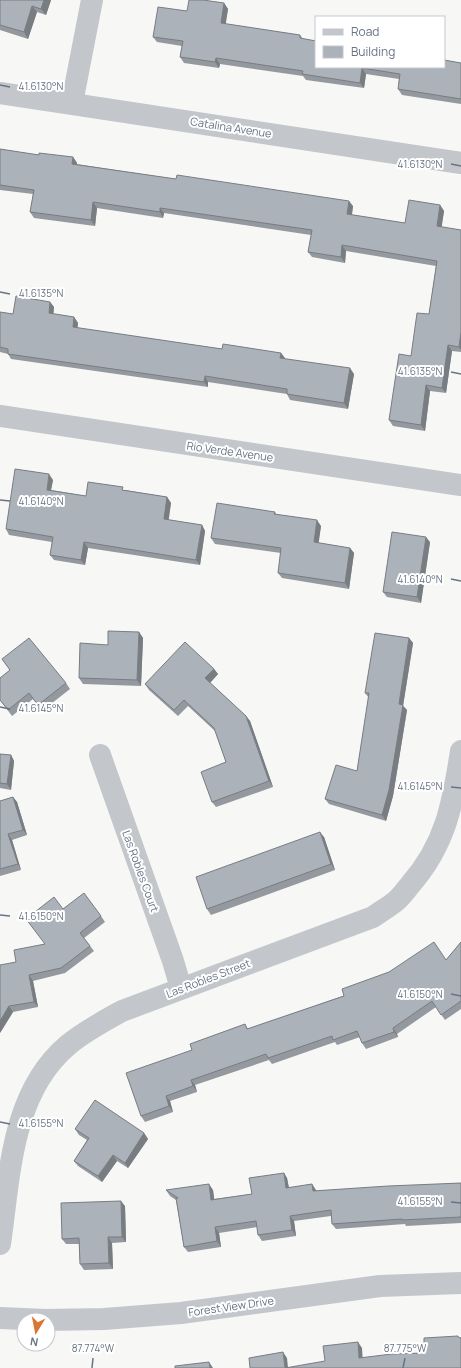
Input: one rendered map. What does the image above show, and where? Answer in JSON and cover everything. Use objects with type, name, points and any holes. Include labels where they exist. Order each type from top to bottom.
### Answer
[{"type":"street","points":[[72,103],[92,0]]},
{"type":"street","name":"Catalina Avenue","points":[[0,93],[461,163]]},
{"type":"street","name":"Rio Verde Avenue","points":[[0,416],[461,485]]},
{"type":"street","name":"Las Robles Street","points":[[0,1244],[13,1153],[22,1117],[33,1090],[47,1067],[68,1045],[96,1025],[122,1011],[373,917],[397,900],[419,875],[436,848],[448,818],[454,794],[461,751]]},
{"type":"street","name":"Las Robles Court","points":[[100,755],[173,960],[181,988]]},
{"type":"street","name":"Forest View Drive","points":[[0,1318],[46,1320],[104,1319],[181,1312],[380,1286],[461,1283]]},
{"type":"building","points":[[0,0],[44,0],[41,9],[32,6],[24,32],[0,25]]},
{"type":"building","points":[[189,0],[224,3],[221,23],[300,35],[300,38],[315,41],[315,68],[362,68],[360,83],[302,74],[303,71],[216,58],[215,62],[180,57],[183,41],[153,37],[158,7],[187,11]]},
{"type":"building","points":[[445,60],[461,63],[461,99],[398,89],[400,74],[362,68],[445,68]]},
{"type":"building","points":[[0,149],[39,155],[39,153],[73,157],[72,164],[176,179],[177,175],[349,201],[347,214],[405,223],[409,200],[440,205],[437,226],[461,230],[461,332],[459,347],[448,345],[442,388],[426,385],[421,425],[389,420],[399,354],[411,356],[417,313],[429,314],[437,261],[342,245],[341,257],[308,252],[312,230],[160,208],[160,212],[93,202],[91,220],[30,212],[34,190],[0,185]]},
{"type":"building","points":[[16,296],[50,302],[49,313],[74,317],[73,327],[222,349],[223,344],[281,353],[280,358],[350,368],[344,403],[287,394],[287,389],[205,376],[204,382],[8,354],[8,349],[0,347],[0,312],[13,314]]},
{"type":"building","points":[[15,469],[49,474],[47,490],[86,496],[88,482],[123,487],[122,490],[167,497],[164,519],[202,525],[196,560],[84,542],[81,560],[50,555],[53,537],[6,529]]},
{"type":"building","points":[[217,503],[275,512],[274,514],[317,520],[314,542],[350,548],[345,583],[278,573],[281,548],[211,538]]},
{"type":"building","points":[[392,532],[426,537],[417,597],[383,592]]},
{"type":"building","points":[[108,631],[139,632],[137,680],[79,678],[80,643],[108,645]]},
{"type":"building","points":[[375,633],[409,638],[399,704],[403,705],[389,790],[382,815],[325,799],[336,765],[357,771],[369,693],[365,693]]},
{"type":"building","points":[[29,638],[66,683],[38,705],[29,693],[8,710],[0,700],[0,678],[10,670],[2,659]]},
{"type":"building","points":[[185,642],[214,669],[205,678],[246,716],[269,781],[212,802],[201,772],[226,762],[214,728],[184,700],[174,710],[145,684]]},
{"type":"building","points":[[0,754],[11,755],[7,784],[0,783]]},
{"type":"building","points":[[13,797],[23,830],[8,834],[18,864],[0,869],[0,801]]},
{"type":"building","points":[[320,832],[331,864],[207,909],[196,877]]},
{"type":"building","points":[[84,893],[101,916],[80,933],[90,946],[61,968],[29,975],[34,1002],[9,1006],[0,1021],[0,965],[16,962],[14,950],[45,944],[26,919],[54,897],[63,909]]},
{"type":"building","points":[[434,942],[446,960],[461,942],[461,1001],[441,1015],[432,1001],[393,1028],[394,1032],[362,1043],[357,1031],[333,1040],[332,1036],[268,1058],[266,1054],[191,1080],[193,1086],[166,1096],[169,1106],[141,1116],[126,1073],[192,1050],[190,1044],[245,1024],[247,1029],[344,996],[342,989],[389,972]]},
{"type":"building","points":[[95,1100],[144,1133],[125,1163],[113,1155],[98,1176],[74,1161],[89,1138],[75,1129]]},
{"type":"building","points":[[284,1173],[286,1188],[312,1184],[313,1191],[461,1183],[461,1217],[332,1224],[331,1210],[290,1216],[292,1230],[258,1235],[256,1221],[215,1227],[217,1241],[184,1247],[176,1198],[178,1198],[166,1190],[209,1184],[211,1200],[252,1194],[249,1178]]},
{"type":"building","points":[[121,1201],[122,1237],[108,1237],[109,1263],[80,1264],[79,1238],[62,1239],[61,1203]]},
{"type":"building","points":[[458,1336],[461,1338],[461,1368],[285,1368],[325,1361],[323,1346],[358,1342],[359,1358],[392,1354],[424,1353],[424,1338]]},
{"type":"building","points":[[283,1352],[285,1368],[250,1368],[249,1358]]},
{"type":"building","points":[[209,1362],[210,1368],[175,1368],[175,1366]]}]
